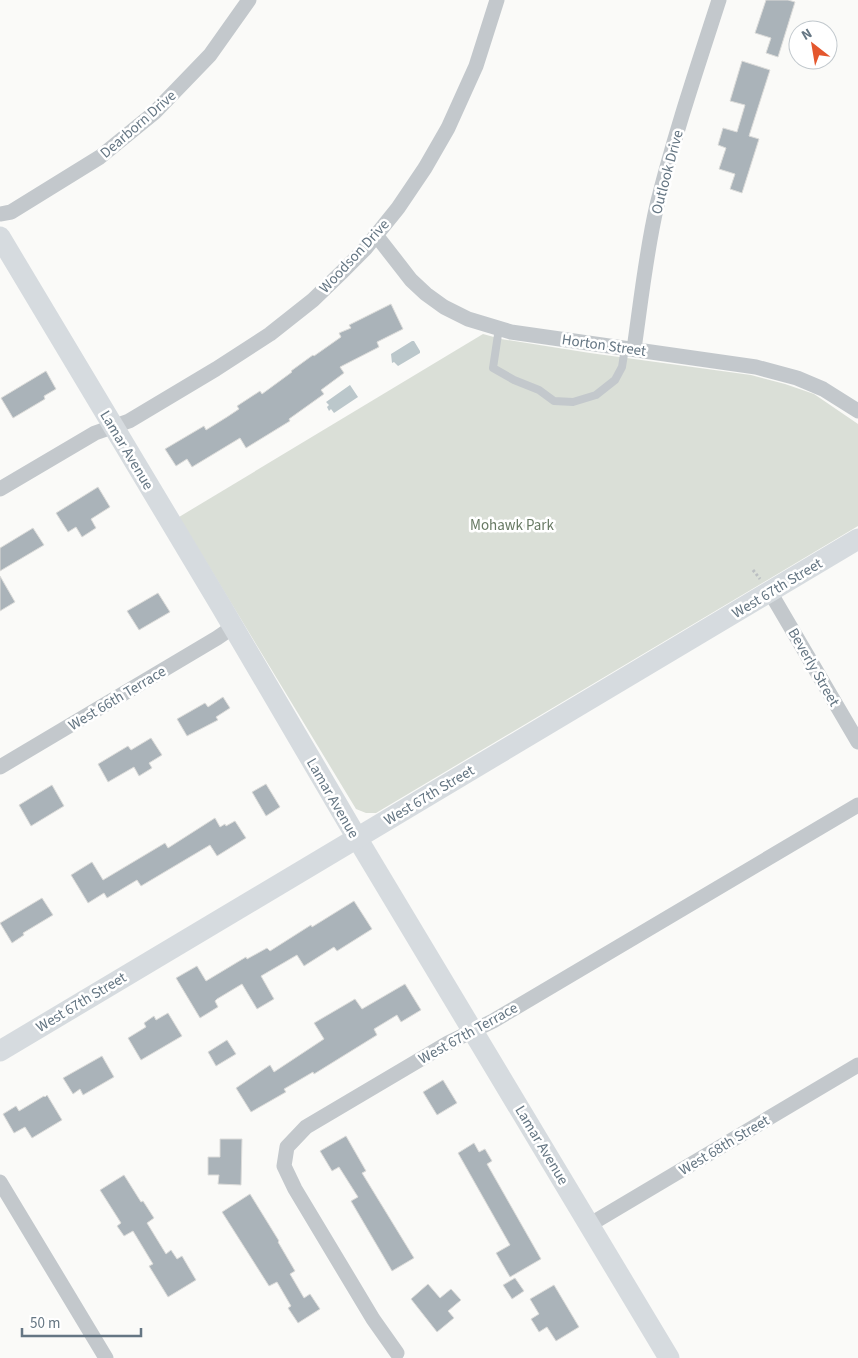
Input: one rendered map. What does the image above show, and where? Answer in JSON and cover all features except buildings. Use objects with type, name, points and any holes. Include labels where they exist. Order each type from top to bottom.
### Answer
[{"type":"street","name":"Dearborn Drive","points":[[0,214],[11,212],[100,157],[154,113],[210,55],[249,0]]},
{"type":"street","name":"Woodson Drive","points":[[0,489],[95,433],[129,421],[216,369],[270,334],[319,294],[342,272],[398,208],[425,168],[448,128],[476,66],[497,0]]},
{"type":"street","name":"Outlook Drive","points":[[630,348],[657,206],[675,136],[719,0]]},
{"type":"street","name":"Horton Street","points":[[376,235],[400,267],[426,294],[444,307],[468,319],[511,332],[756,367],[797,378],[823,389],[857,408]]},
{"type":"street","name":"Lamar Avenue","points":[[0,237],[669,1358]]},
{"type":"street","name":"West 67th Street","points":[[0,1051],[858,539]]},
{"type":"street","name":"Beverly Street","points":[[770,592],[858,742]]},
{"type":"street","name":"West 66th Terrace","points":[[0,767],[233,627]]},
{"type":"street","name":"West 67th Terrace","points":[[398,1353],[374,1319],[295,1189],[284,1166],[287,1148],[306,1127],[448,1043],[493,1021],[858,804]]},
{"type":"street","name":"West 68th Street","points":[[589,1225],[858,1065]]},
{"type":"street","points":[[0,1182],[106,1358]]},
{"type":"lane","points":[[499,328],[493,368],[514,380],[539,390],[554,401],[573,402],[596,395],[615,380],[630,348]]},
{"type":"green space","name":"Mohawk Park","points":[[483,334],[501,339],[590,353],[751,375],[814,394],[858,424],[858,526],[376,813],[366,813],[356,809],[179,517]]},
{"type":"shaded area","points":[[414,341],[420,353],[398,366],[394,362],[392,363],[391,354]]},
{"type":"shaded area","points":[[350,385],[358,397],[334,413],[331,409],[329,411],[327,407],[329,405],[326,402]]}]
